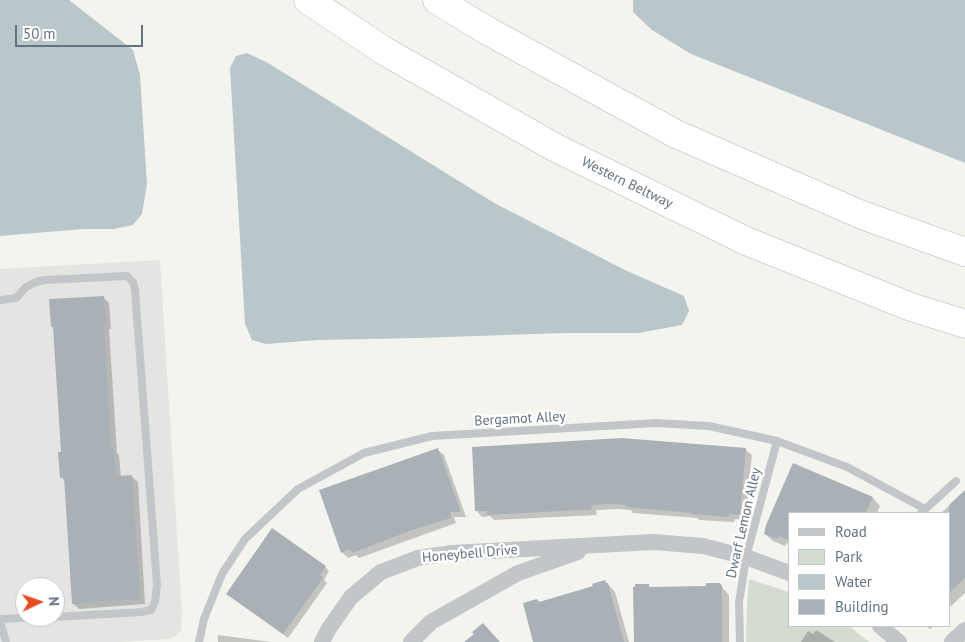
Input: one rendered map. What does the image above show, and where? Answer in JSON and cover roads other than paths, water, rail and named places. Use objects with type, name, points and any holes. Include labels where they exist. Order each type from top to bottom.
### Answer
[{"type":"highway","name":"Western Beltway","points":[[308,0],[386,52],[556,148],[746,241],[911,307],[965,324]]},
{"type":"highway","points":[[437,0],[486,30],[676,134],[862,215],[965,252]]},
{"type":"street","name":"Honeybell Drive","points":[[322,642],[351,597],[381,572],[418,558],[452,553],[653,542],[702,546],[746,557],[788,573]]},
{"type":"street","name":"Honeybell Drive","points":[[411,642],[431,622],[518,573],[594,546]]},
{"type":"street","points":[[881,627],[900,642]]},
{"type":"street","points":[[952,642],[965,630]]},
{"type":"lane","points":[[0,300],[16,298],[26,287],[45,280],[127,276],[133,282],[135,290],[157,585],[156,602],[151,610],[142,612],[65,616]]},
{"type":"lane","name":"Bergamot Alley","points":[[199,642],[204,619],[222,574],[245,539],[298,488],[364,453],[432,436],[656,423],[709,426],[777,441],[846,467],[923,511],[956,481]]},
{"type":"lane","name":"Dwarf Lemon Alley","points":[[740,642],[739,603],[746,557],[777,441]]},
{"type":"lane","points":[[6,642],[0,620],[15,619]]},
{"type":"water","points":[[0,0],[69,0],[133,50],[140,75],[147,184],[142,214],[133,225],[114,229],[83,229],[0,236]]},
{"type":"water","points":[[633,0],[965,0],[965,163],[691,54],[652,30],[633,12]]},
{"type":"water","points":[[247,53],[268,63],[496,204],[625,270],[684,296],[689,311],[682,325],[638,333],[563,333],[318,340],[266,344],[252,340],[245,324],[230,68],[236,56]]}]
